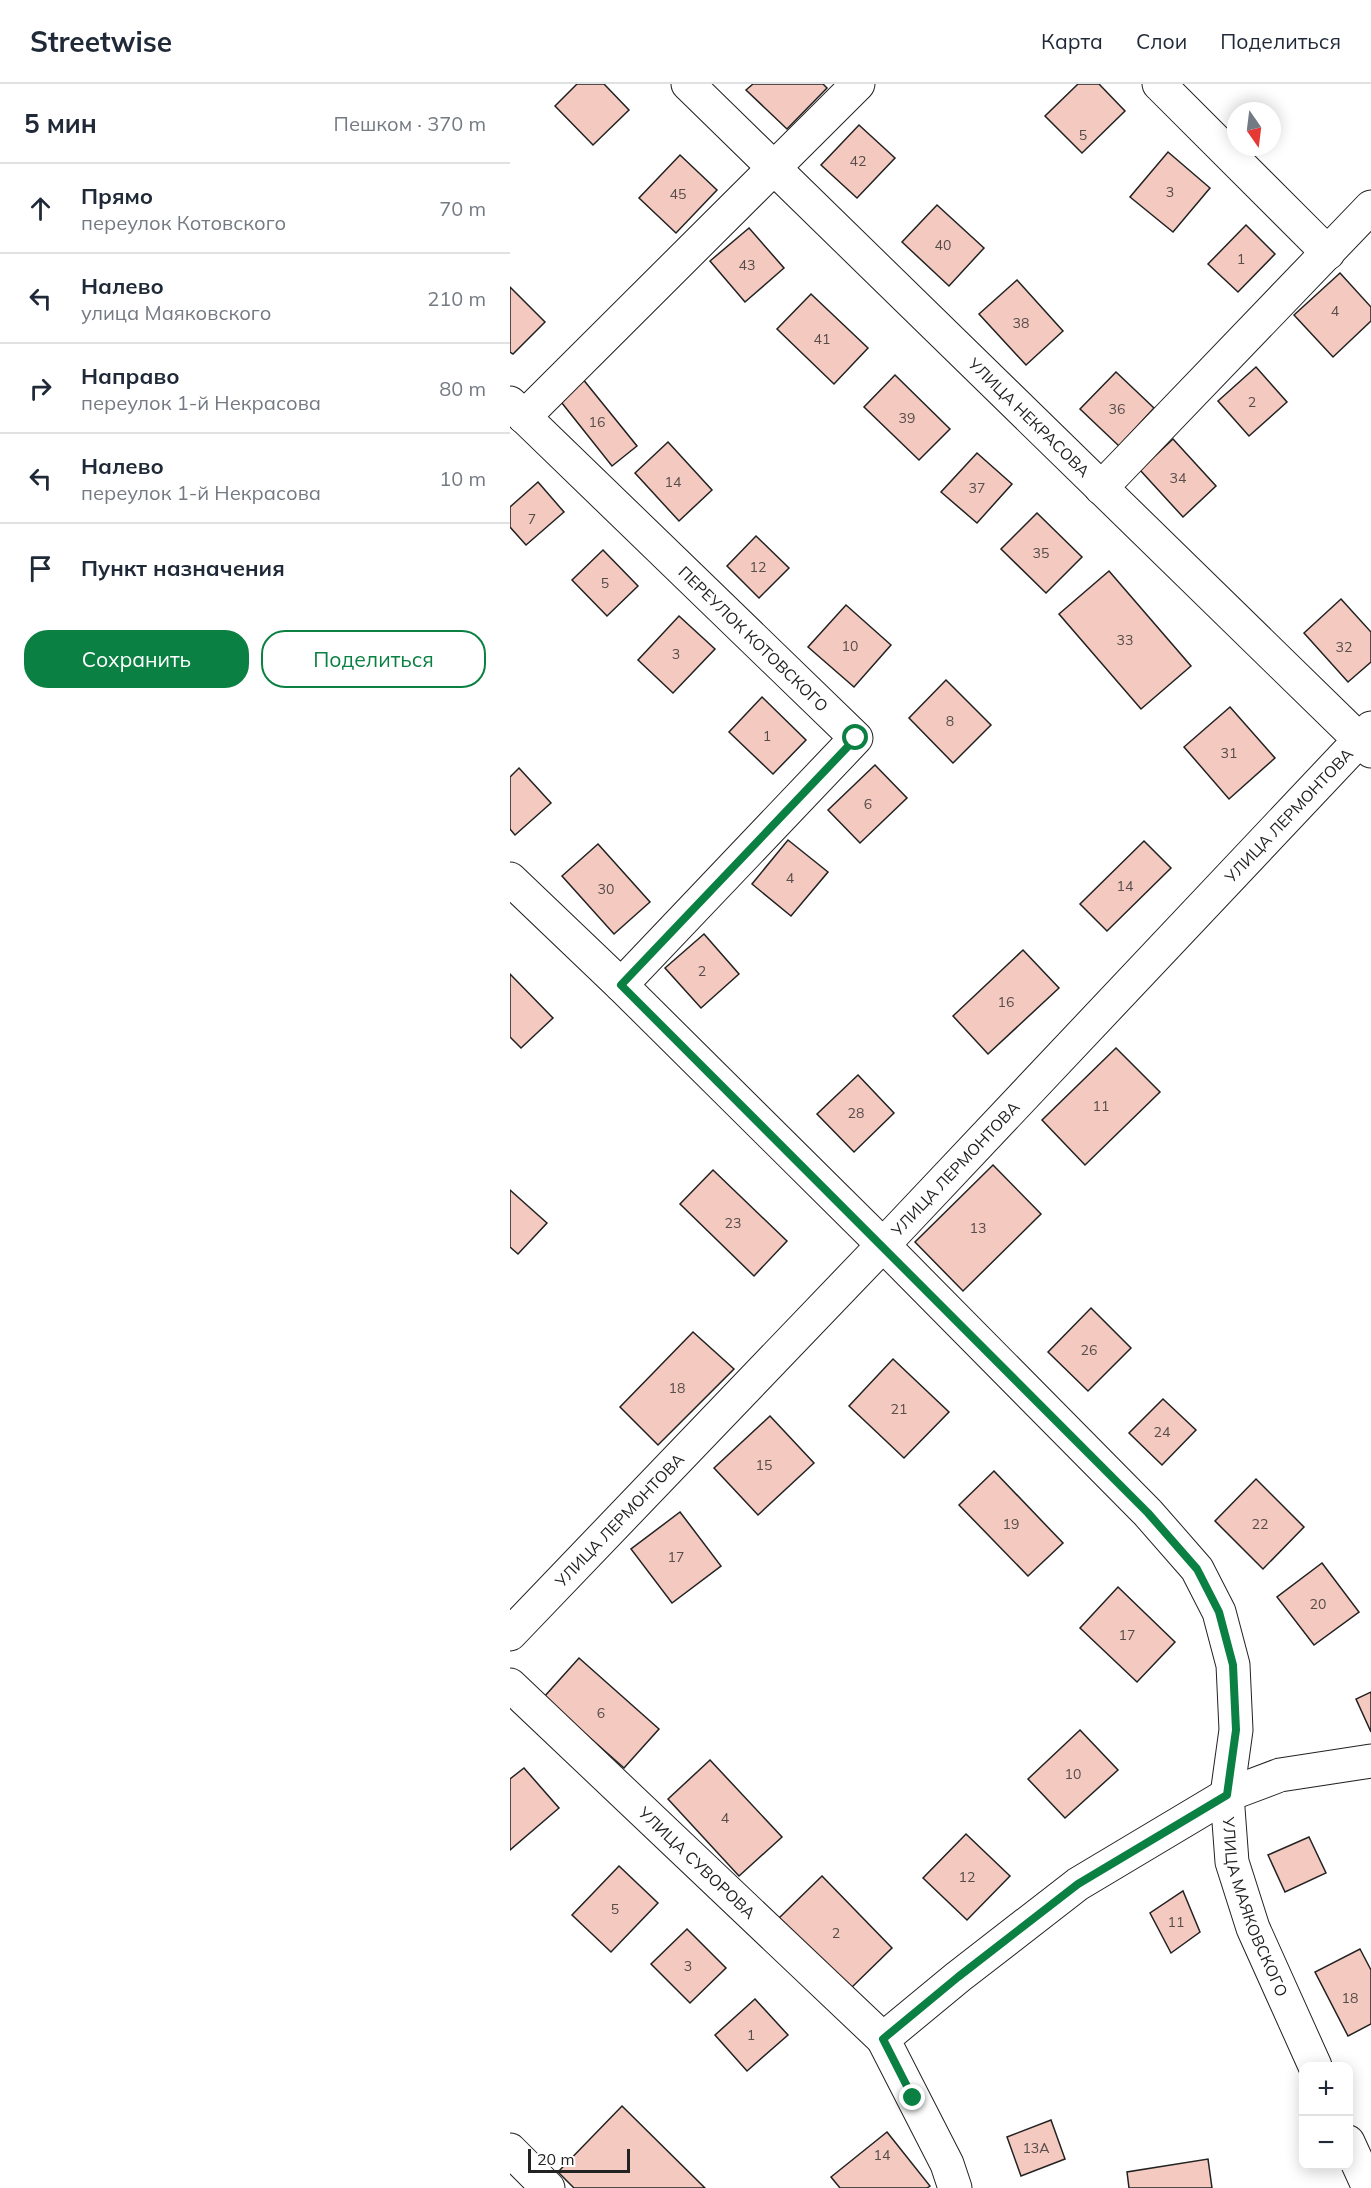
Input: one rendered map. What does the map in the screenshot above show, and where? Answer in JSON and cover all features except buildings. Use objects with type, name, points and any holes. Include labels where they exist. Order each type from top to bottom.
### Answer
[{"type":"street","name":"УЛИЦА НЕКРАСОВА","points":[[688,84],[1101,488],[1367,740]]},
{"type":"street","points":[[517,410],[773,168],[858,84]]},
{"type":"street","points":[[1158,84],[1328,253]]},
{"type":"street","points":[[1101,488],[1371,207]]},
{"type":"street","name":"ПЕРЕУЛОК КОТОВСКОГО","points":[[517,410],[856,738],[621,985]]},
{"type":"street","name":"УЛИЦА ЛЕРМОНТОВА","points":[[510,1634],[1367,740]]},
{"type":"street","name":"УЛИЦА МАЯКОВСКОГО","points":[[510,879],[621,985],[883,1245],[1148,1513],[1197,1569],[1219,1612],[1233,1665],[1236,1730],[1227,1795],[1232,1862],[1253,1928],[1313,2062]]},
{"type":"street","name":"УЛИЦА СУВОРОВА","points":[[510,1685],[883,2039],[947,2164],[955,2188]]},
{"type":"street","points":[[883,2039],[958,1977],[1078,1884],[1227,1795],[1280,1774],[1371,1761]]},
{"type":"street","points":[[510,2150],[548,2188]]},
{"type":"street","points":[[1353,2153],[1369,2188]]},
{"type":"route","points":[[856,738],[621,985],[1148,1513],[1197,1569],[1219,1612],[1233,1665],[1236,1730],[1227,1795],[1078,1884],[958,1977],[883,2039],[913,2098]]}]
